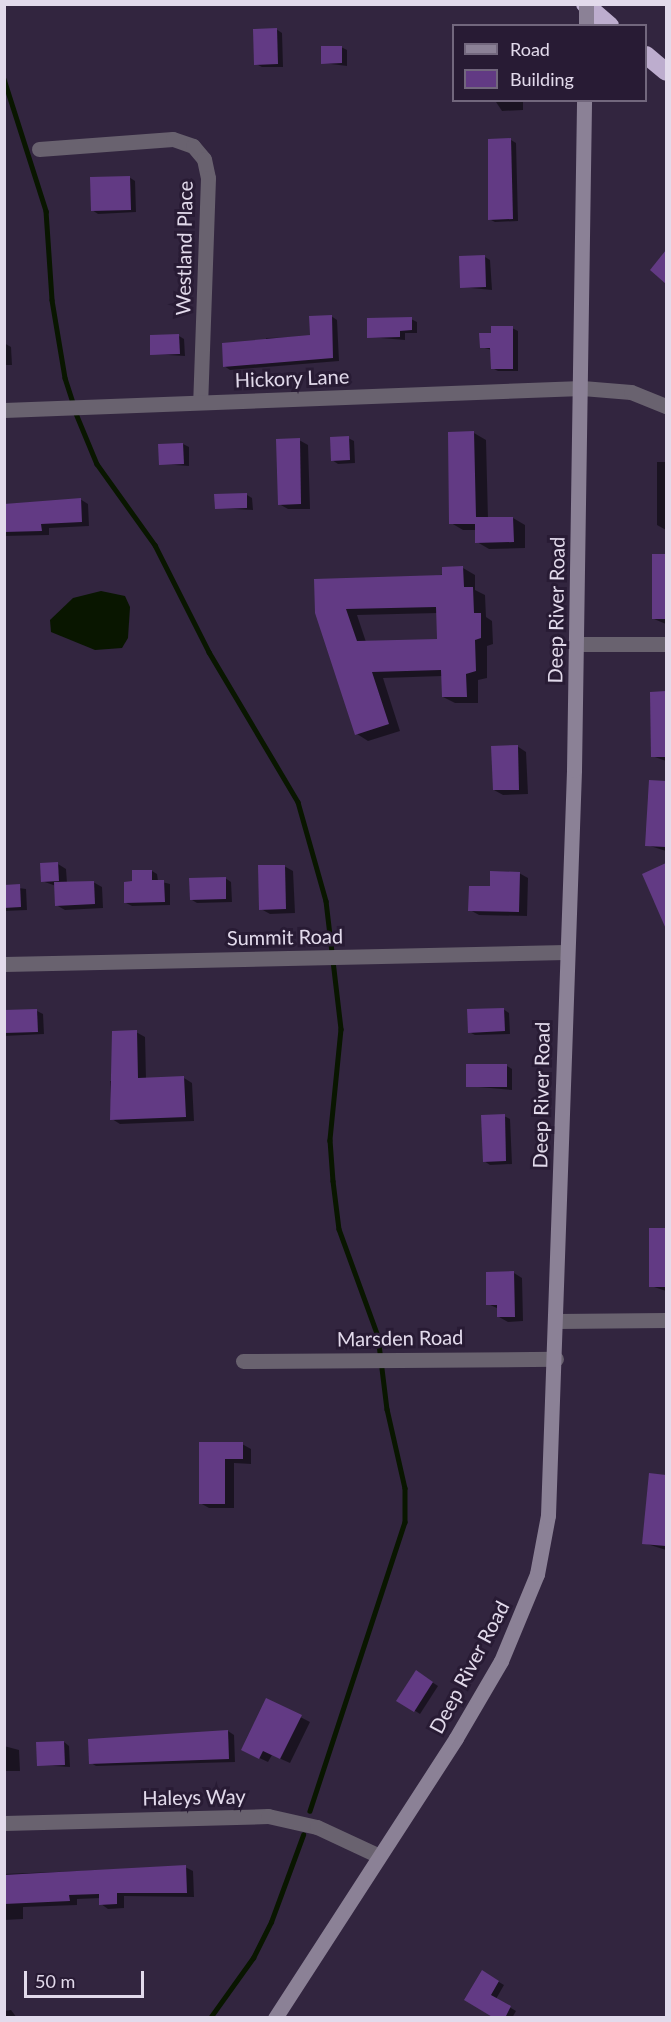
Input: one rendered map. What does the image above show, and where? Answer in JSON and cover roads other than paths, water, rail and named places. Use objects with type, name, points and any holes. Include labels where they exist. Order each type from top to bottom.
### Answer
[{"type":"highway","points":[[586,4],[608,24]]},
{"type":"highway","points":[[647,57],[666,72]]},
{"type":"street","points":[[586,4],[586,24]]},
{"type":"street","name":"Deep River Road","points":[[275,2018],[485,1689],[527,1602],[550,1504],[577,644],[584,102]]},
{"type":"street","name":"Westland Place","points":[[39,149],[173,140],[193,146],[204,159],[208,178],[201,402]]},
{"type":"street","name":"Hickory Lane","points":[[4,410],[582,388],[631,392],[666,406]]},
{"type":"street","points":[[577,644],[666,644]]},
{"type":"street","name":"Summit Road","points":[[4,964],[566,952]]},
{"type":"street","points":[[556,1321],[666,1320]]},
{"type":"street","name":"Marsden Road","points":[[243,1361],[556,1359]]},
{"type":"street","name":"Haleys Way","points":[[4,1823],[268,1816],[316,1827],[377,1855]]},
{"type":"waterway","points":[[4,79],[46,211],[52,300],[65,378],[73,403]]},
{"type":"waterway","points":[[75,411],[97,464],[155,545],[209,652],[298,802],[326,901],[341,1029],[330,1140],[339,1229],[378,1336],[387,1409],[405,1488],[405,1522],[310,1811]]},
{"type":"waterway","points":[[210,2018],[253,1958],[271,1922],[303,1835]]}]
